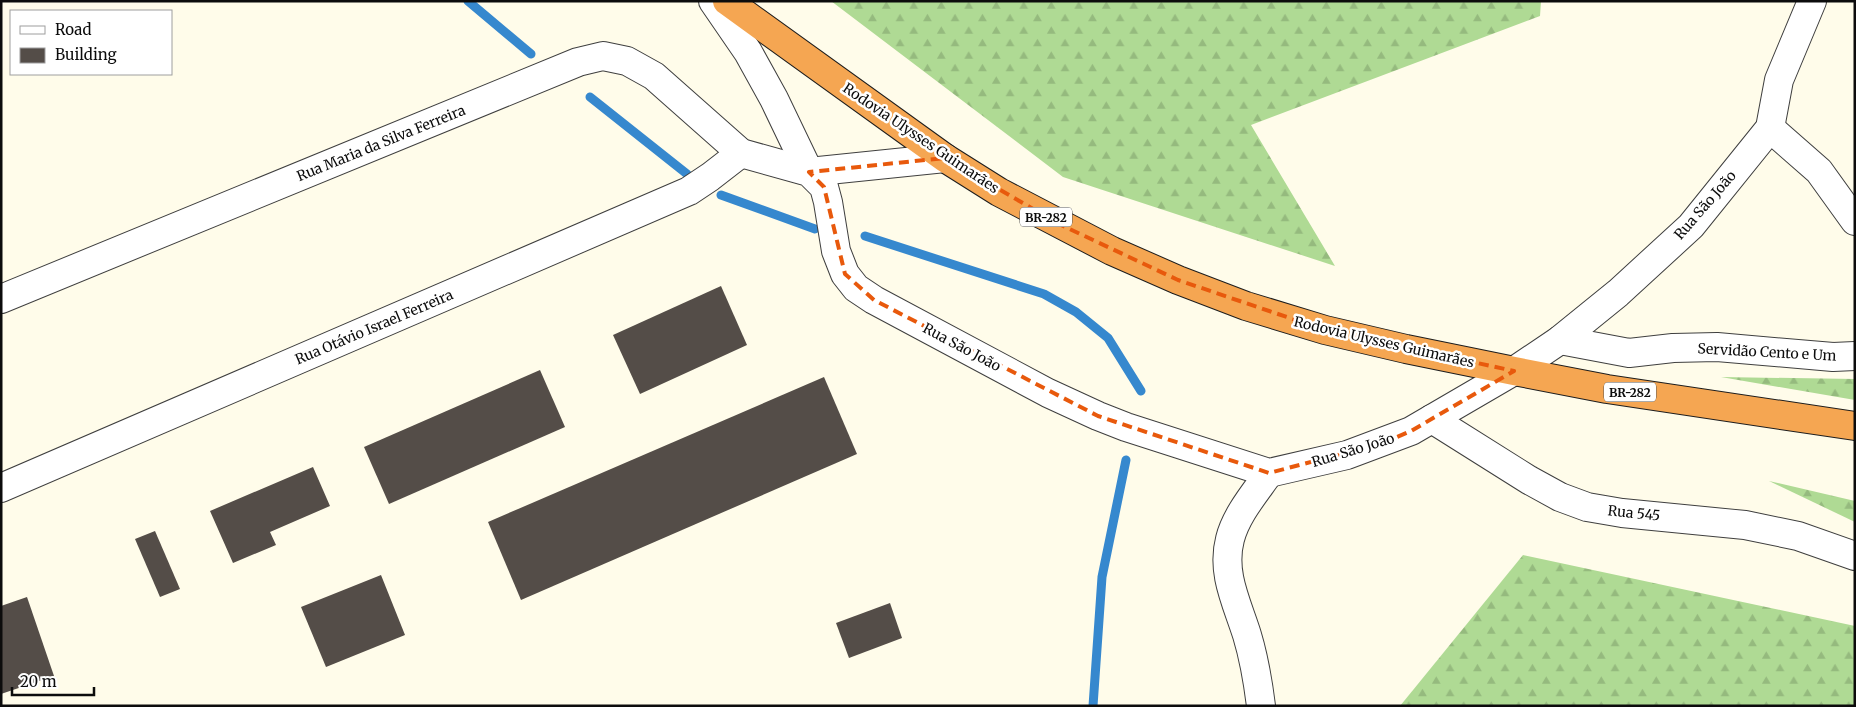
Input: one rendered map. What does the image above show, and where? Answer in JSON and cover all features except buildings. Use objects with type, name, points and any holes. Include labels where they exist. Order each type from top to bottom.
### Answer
[{"type":"highway","name":"Rodovia Ulysses Guimarães","points":[[727,1],[945,158],[999,192],[1086,238],[1178,280],[1246,306],[1325,330],[1514,371],[1607,389],[1855,426]]},
{"type":"street","name":"Rua São João","points":[[713,1],[748,52],[774,99],[809,172],[824,187],[836,251],[844,274],[856,288],[874,300],[1048,393],[1098,416],[1126,427],[1269,473],[1347,455],[1411,431],[1514,371],[1560,340],[1618,293],[1691,226],[1770,128],[1779,80],[1812,1]]},
{"type":"street","name":"Rua Maria da Silva Ferreira","points":[[1,299],[578,62],[604,56],[627,61],[654,76],[741,154]]},
{"type":"street","points":[[1770,128],[1819,171],[1855,222]]},
{"type":"street","points":[[741,154],[809,172],[945,158]]},
{"type":"street","name":"Rua Otávio Israel Ferreira","points":[[1,488],[689,190],[741,154]]},
{"type":"street","name":"Servidão Cento e Um","points":[[1560,340],[1629,352],[1717,347],[1833,357],[1855,356]]},
{"type":"street","name":"Rua 545","points":[[1432,419],[1529,480],[1560,497],[1587,507],[1622,514],[1744,525],[1798,536],[1855,556]]},
{"type":"street","points":[[1261,706],[1256,670],[1246,634],[1234,602],[1228,576],[1227,555],[1230,537],[1238,521],[1247,504],[1269,473]]},
{"type":"highlighted area","points":[[945,158],[1059,224],[1178,280],[1325,330],[1514,371],[1411,431],[1383,443],[1269,473],[1098,416],[874,300],[845,274],[824,187],[809,172]]},
{"type":"green space","points":[[831,1],[1541,1],[1540,16],[1251,125],[1335,266],[1063,177]]},
{"type":"green space","points":[[1721,377],[1855,379],[1855,400]]},
{"type":"green space","points":[[1769,481],[1855,501],[1855,522]]},
{"type":"green space","points":[[1523,555],[1855,626],[1855,706],[1400,706]]},
{"type":"waterway","points":[[468,1],[531,54]]},
{"type":"waterway","points":[[590,97],[687,174]]},
{"type":"waterway","points":[[721,195],[815,229]]},
{"type":"waterway","points":[[865,236],[1044,294],[1076,312],[1108,338],[1141,391]]},
{"type":"waterway","points":[[1093,706],[1102,577],[1126,460]]}]
